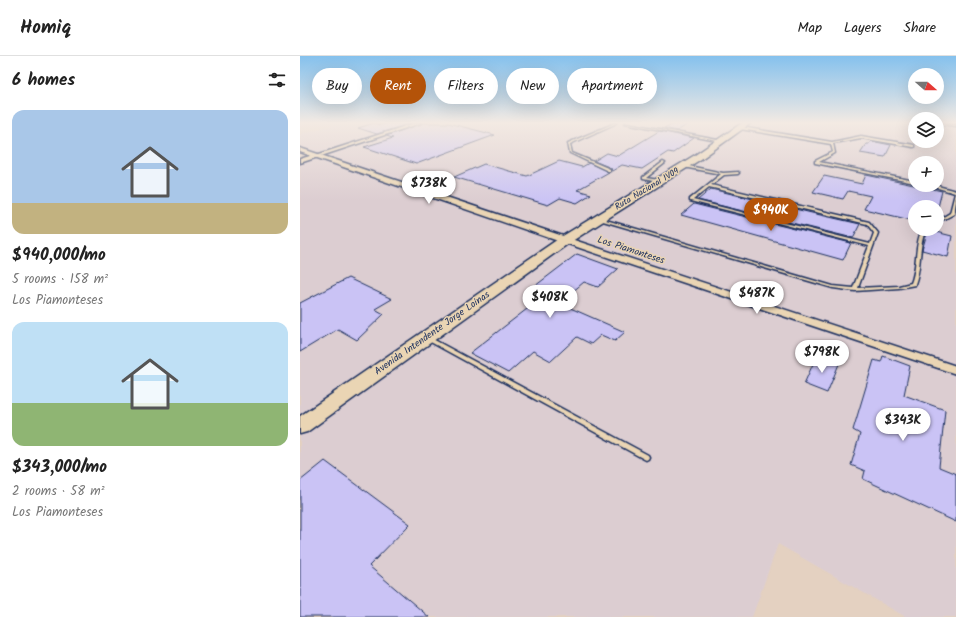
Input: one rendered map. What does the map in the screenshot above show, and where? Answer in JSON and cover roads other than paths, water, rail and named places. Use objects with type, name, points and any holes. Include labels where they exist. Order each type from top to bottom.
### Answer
[{"type":"main road","name":"Ruta Nacional 1V09","points":[[565,240],[710,149]]},
{"type":"main road","name":"Los Piamonteses","points":[[300,150],[565,240]]},
{"type":"main road","name":"Avenida Intendente Jorge Loinas","points":[[300,426],[565,240]]},
{"type":"street","points":[[300,161],[337,149]]},
{"type":"street","name":"Los Piamonteses","points":[[565,240],[956,370]]},
{"type":"lane","points":[[570,149],[571,153],[609,170]]},
{"type":"lane","points":[[833,149],[834,152],[816,162],[908,181]]},
{"type":"lane","points":[[658,181],[644,178],[664,163]]},
{"type":"lane","points":[[684,166],[723,174],[738,173]]},
{"type":"lane","points":[[723,174],[691,200],[871,245]]},
{"type":"lane","points":[[709,186],[868,223],[876,233],[855,290]]},
{"type":"lane","points":[[944,189],[956,193],[952,214],[944,218]]},
{"type":"lane","points":[[597,219],[833,287],[855,290],[899,287],[913,284],[918,276],[918,247],[922,236]]},
{"type":"lane","points":[[426,337],[646,457]]}]
